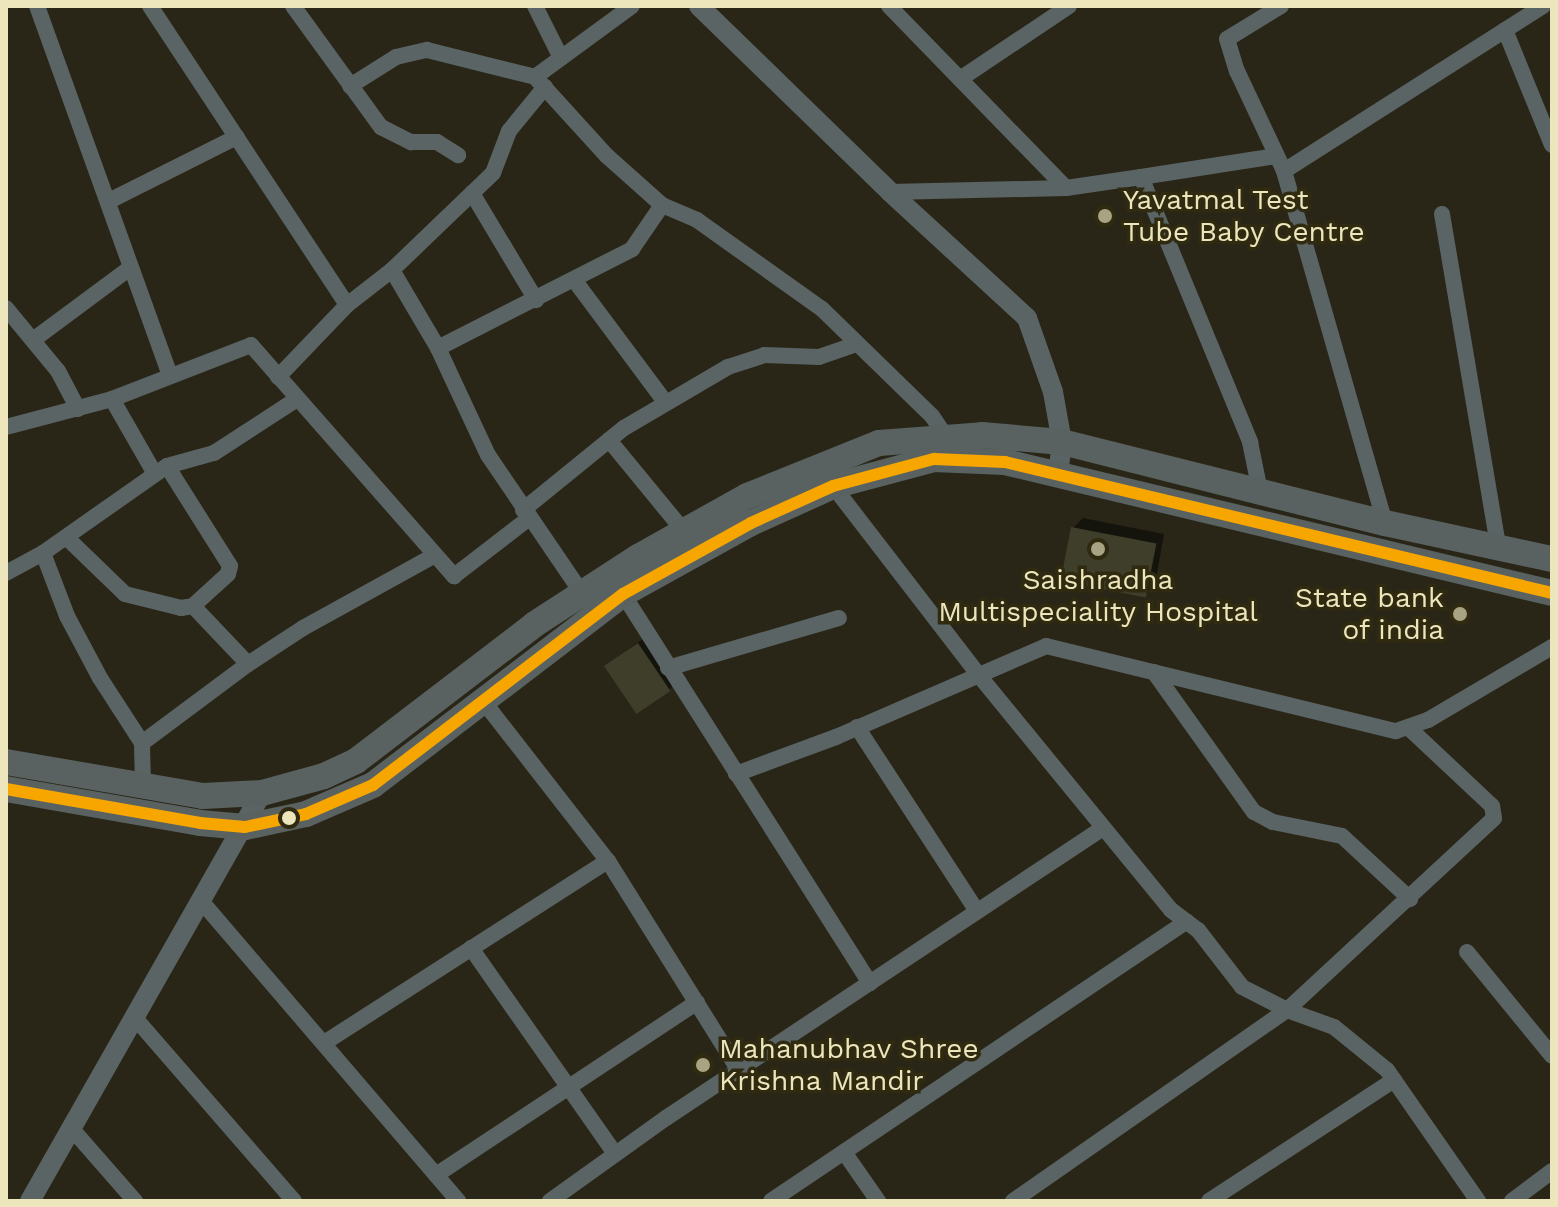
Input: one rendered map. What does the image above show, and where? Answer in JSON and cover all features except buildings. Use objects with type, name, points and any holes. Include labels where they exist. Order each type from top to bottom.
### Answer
[{"type":"main road","points":[[6,789],[141,815],[245,827],[306,814],[373,785],[623,594],[751,523],[879,443],[982,435],[1062,442],[1385,523],[1552,559]]},
{"type":"main road","points":[[6,762],[203,796],[262,793],[311,780],[356,761],[581,592],[683,530],[747,496],[825,475],[934,459],[1005,462],[1552,593]]},
{"type":"main road","points":[[1431,564],[1438,534]]},
{"type":"street","points":[[37,6],[170,376]]},
{"type":"street","points":[[150,6],[347,305]]},
{"type":"street","points":[[293,6],[381,127],[411,142],[437,142],[458,155]]},
{"type":"street","points":[[535,6],[561,58]]},
{"type":"street","points":[[278,377],[347,305],[392,270],[493,173],[509,131],[540,82],[561,58],[632,6]]},
{"type":"street","points":[[699,6],[890,192],[1027,318],[1053,392],[1062,442],[1058,474]]},
{"type":"street","points":[[889,6],[1066,188]]},
{"type":"street","points":[[960,79],[1069,6]]},
{"type":"street","points":[[1281,6],[1227,39],[1237,71],[1280,163],[1385,523]]},
{"type":"street","points":[[890,192],[1066,188],[1280,163],[1543,6]]},
{"type":"street","points":[[1505,30],[1552,145]]},
{"type":"street","points":[[350,86],[396,57],[427,50],[540,82],[607,156],[662,205],[697,220],[783,278],[822,309],[856,344],[891,373],[932,416],[947,438]]},
{"type":"street","points":[[109,201],[237,137]]},
{"type":"street","points":[[1141,177],[1250,442],[1260,491]]},
{"type":"street","points":[[472,193],[536,300]]},
{"type":"street","points":[[438,348],[575,281],[632,249],[662,205]]},
{"type":"street","points":[[1442,214],[1498,546]]},
{"type":"street","points":[[33,340],[130,268]]},
{"type":"street","points":[[392,270],[438,348],[488,455],[581,592]]},
{"type":"street","points":[[575,281],[666,403]]},
{"type":"street","points":[[6,308],[58,371],[78,409]]},
{"type":"street","points":[[6,427],[112,399],[251,345],[454,576],[609,440],[728,367],[764,355],[819,357],[856,344]]},
{"type":"street","points":[[66,537],[125,594],[181,608],[193,606],[228,574],[230,566],[112,399]]},
{"type":"street","points":[[6,573],[43,553],[161,470],[214,453],[297,399]]},
{"type":"street","points":[[609,440],[683,530]]},
{"type":"street","points":[[825,475],[977,673],[1171,910],[1198,930],[1242,987],[1287,1010],[1334,1027],[1387,1070],[1478,1201]]},
{"type":"street","points":[[43,553],[67,616],[100,678],[142,743],[143,787]]},
{"type":"street","points":[[142,743],[248,664],[303,628],[435,555]]},
{"type":"street","points":[[623,594],[870,983]]},
{"type":"street","points":[[193,606],[248,664]]},
{"type":"street","points":[[668,668],[839,618]]},
{"type":"street","points":[[736,774],[857,727],[1046,646],[1396,731],[1410,729],[1552,647]]},
{"type":"street","points":[[1154,672],[1254,812],[1273,822],[1342,836],[1410,899]]},
{"type":"street","points":[[484,702],[608,861],[739,1071]]},
{"type":"street","points":[[857,727],[977,911]]},
{"type":"street","points":[[1013,1201],[1287,1010],[1489,823],[1494,811],[1410,729]]},
{"type":"street","points":[[30,1201],[262,793]]},
{"type":"street","points":[[550,1201],[615,1154],[1103,828]]},
{"type":"street","points":[[324,1043],[608,861]]},
{"type":"street","points":[[202,902],[458,1201]]},
{"type":"street","points":[[771,1201],[1187,921]]},
{"type":"street","points":[[471,948],[615,1154]]},
{"type":"street","points":[[1467,952],[1552,1056]]},
{"type":"street","points":[[436,1175],[697,1002]]},
{"type":"street","points":[[135,1018],[294,1201]]},
{"type":"street","points":[[1209,1201],[1394,1080]]},
{"type":"street","points":[[72,1129],[135,1201]]},
{"type":"street","points":[[844,1152],[878,1201]]},
{"type":"street","points":[[1512,1201],[1552,1171]]},
{"type":"transit line","points":[[6,789],[200,823],[245,827],[306,814],[373,785],[623,594],[751,523],[833,486],[934,459],[1005,462],[1552,593]]},
{"type":"place","name":"Yavatmal Test Tube Baby Centre","points":[[1105,216]]},
{"type":"place","name":"Saishradha Multispeciality Hospital","points":[[1098,549]]},
{"type":"place","name":"State bank of india","points":[[1460,614]]},
{"type":"place","name":"Mahanubhav Shree Krishna Mandir","points":[[703,1065]]}]
